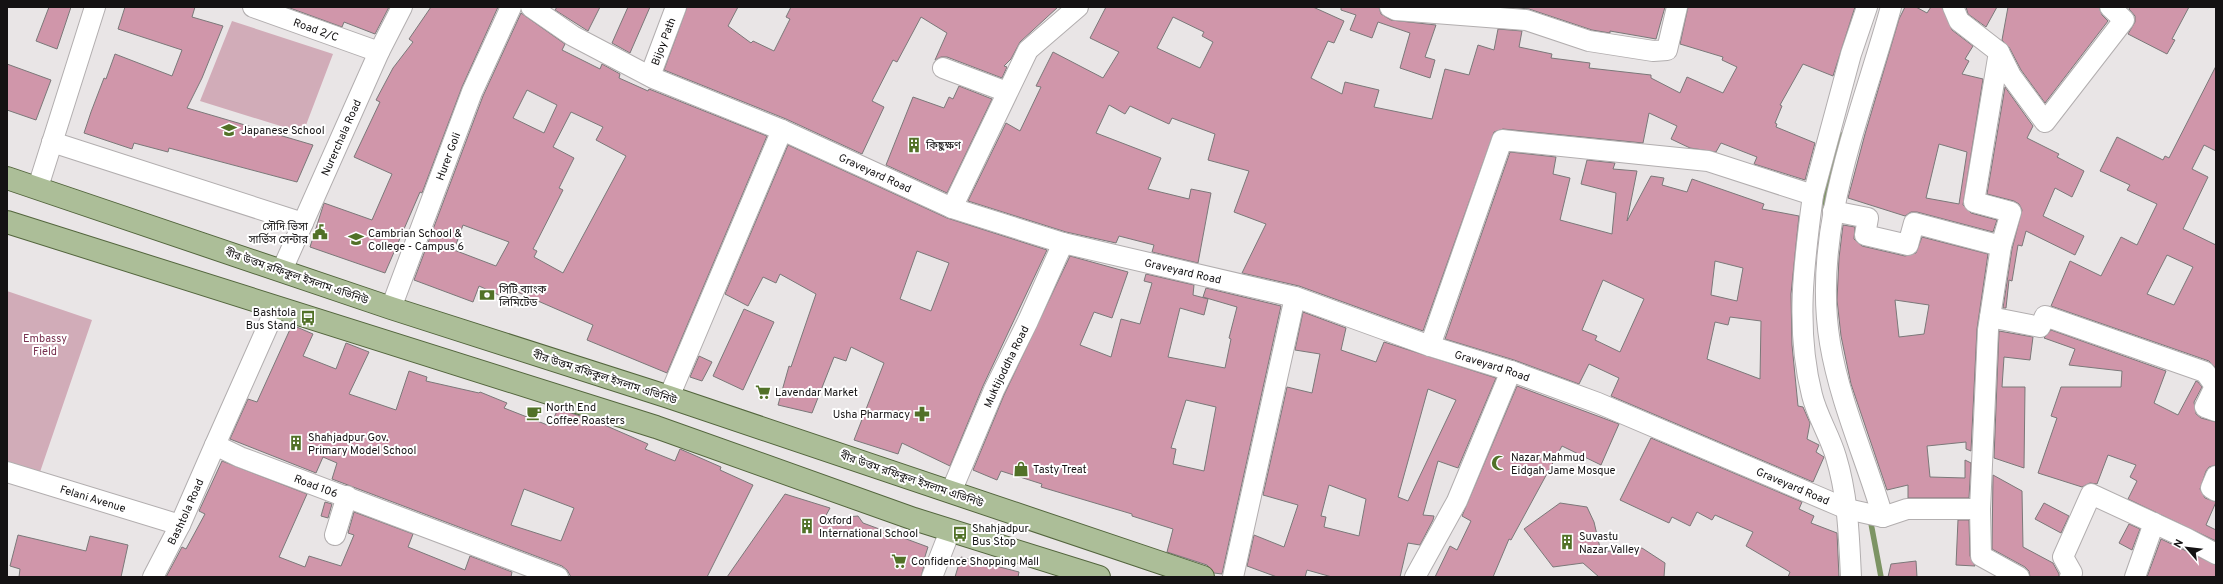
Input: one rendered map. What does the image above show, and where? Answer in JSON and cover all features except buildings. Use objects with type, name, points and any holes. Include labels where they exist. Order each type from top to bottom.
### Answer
[{"type":"main road","name":"বীর উত্তম রফিকুল ইসলাম এভিনিউ","points":[[7,178],[38,187],[391,308],[670,397],[1203,577]]},
{"type":"main road","points":[[7,222],[656,427],[950,531],[1099,577]]},
{"type":"street","points":[[38,187],[95,7]]},
{"type":"street","name":"Road 2/C","points":[[253,7],[379,52]]},
{"type":"street","name":"Nurerchala Road","points":[[282,270],[379,52],[402,7]]},
{"type":"street","name":"Hurer Goli","points":[[391,308],[472,92],[511,7]]},
{"type":"street","name":"Graveyard Road","points":[[531,7],[573,36],[650,76],[782,130],[952,208],[1063,242],[1295,297],[1430,346],[1511,371],[1598,403],[1851,510],[1881,516]]},
{"type":"street","name":"Bijoy Path","points":[[650,76],[676,7]]},
{"type":"street","points":[[952,208],[1028,50],[1078,7]]},
{"type":"street","points":[[1390,7],[1396,10],[1526,20],[1589,41],[1653,51],[1667,50],[1677,7]]},
{"type":"street","points":[[1851,577],[1851,510],[1836,457],[1812,395],[1804,337],[1802,277],[1813,195],[1851,54],[1867,7]]},
{"type":"street","points":[[1891,7],[1842,173],[1833,211],[1826,277],[1830,344],[1854,432],[1881,516],[1907,509],[1980,509]]},
{"type":"street","points":[[1953,7],[1958,20],[1999,52],[2011,76],[2045,122],[2124,20],[2110,7]]},
{"type":"street","points":[[1999,52],[1974,202],[2011,212],[2001,246],[1990,317],[1980,509],[1980,556],[2019,577]]},
{"type":"street","points":[[943,68],[1007,92]]},
{"type":"street","points":[[670,397],[782,130]]},
{"type":"street","points":[[1430,346],[1502,140],[1708,161],[1813,195]]},
{"type":"street","points":[[52,142],[303,223]]},
{"type":"street","points":[[1833,211],[1868,218],[1865,235],[1908,245],[1914,223],[2001,246]]},
{"type":"street","name":"Muktijoddha Road","points":[[951,492],[994,390],[1028,321],[1063,242]]},
{"type":"street","points":[[1802,277],[1826,277]]},
{"type":"street","points":[[1233,577],[1295,297]]},
{"type":"street","points":[[215,445],[276,308]]},
{"type":"street","points":[[1990,317],[2040,327],[2045,316],[2205,372],[2214,386],[2205,407],[2216,411]]},
{"type":"street","points":[[1415,577],[1457,501],[1511,371]]},
{"type":"street","name":"Road 106","points":[[215,445],[240,457],[347,496],[558,577]]},
{"type":"street","name":"Bashtola Road","points":[[153,577],[180,525],[215,445]]},
{"type":"street","name":"Felani Avenue","points":[[7,472],[180,525]]},
{"type":"street","points":[[2216,476],[2211,488],[2216,491]]},
{"type":"street","points":[[2070,577],[2072,573],[2063,557],[2091,494],[2216,554]]},
{"type":"street","points":[[334,535],[347,496]]},
{"type":"street","points":[[2135,577],[2154,523]]},
{"type":"street","points":[[932,577],[950,531]]},
{"type":"green space","points":[[232,21],[333,54],[303,133],[200,101]]},
{"type":"green space","name":"Embassy Field","points":[[7,291],[92,320],[40,472],[7,461]]},
{"type":"waterway","points":[[1825,211],[1826,186],[1842,135]]},
{"type":"waterway","points":[[1870,518],[1881,577]]},
{"type":"place","name":"Japanese School","points":[[229,130]]},
{"type":"place","name":"কিছুক্ষণ","points":[[914,145]]},
{"type":"place","name":"সৌদি ভিসা সার্ভিস সেন্টার","points":[[320,232]]},
{"type":"place","name":"Cambrian School & College - Campus 6","points":[[356,239]]},
{"type":"place","name":"সিটি ব্যাংক লিমিটেড","points":[[487,295]]},
{"type":"place","name":"Bashtola Bus Stand","points":[[308,318]]},
{"type":"place","name":"Lavendar Market","points":[[763,392]]},
{"type":"place","name":"North End Coffee Roasters","points":[[534,413]]},
{"type":"place","name":"Usha Pharmacy","points":[[922,414]]},
{"type":"place","name":"Shahjadpur Gov. Primary Model School","points":[[296,443]]},
{"type":"place","name":"Nazar Mahmud Eidgah Jame Mosque","points":[[1499,463]]},
{"type":"place","name":"Tasty Treat","points":[[1021,469]]},
{"type":"place","name":"Oxford International School","points":[[807,526]]},
{"type":"place","name":"Shahjadpur Bus Stop","points":[[960,534]]},
{"type":"place","name":"Suvastu Nazar Valley","points":[[1567,542]]},
{"type":"place","name":"Confidence Shopping Mall","points":[[899,561]]}]
